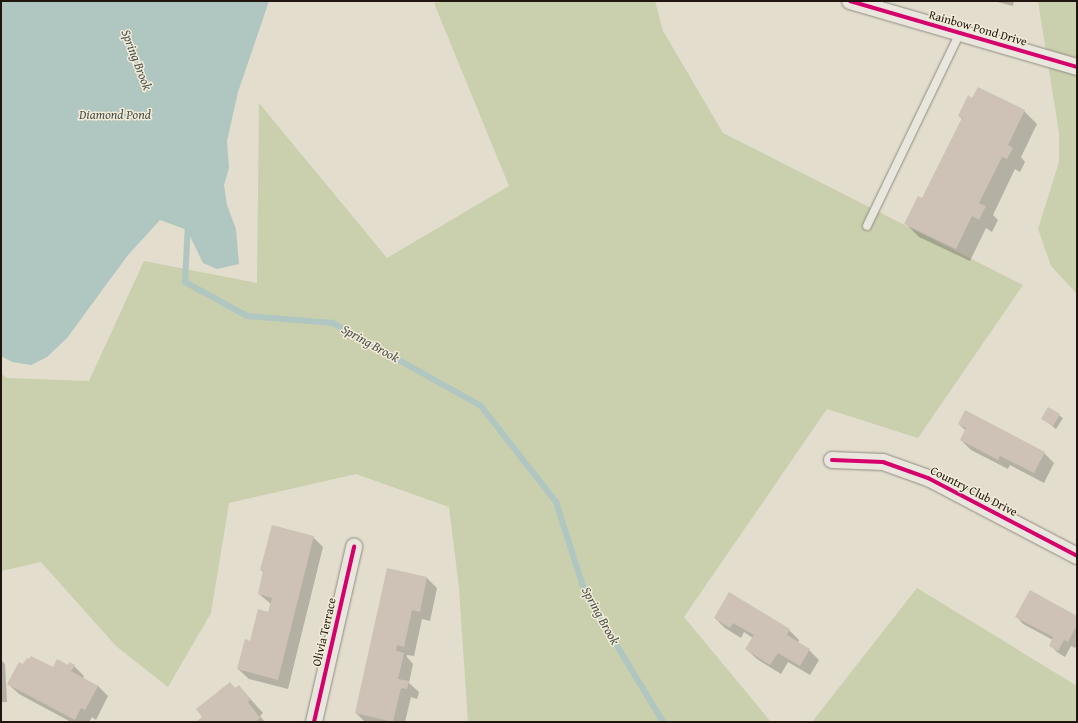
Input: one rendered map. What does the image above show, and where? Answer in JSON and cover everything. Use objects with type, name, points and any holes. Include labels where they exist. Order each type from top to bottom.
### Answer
[{"type":"street","name":"Rainbow Pond Drive","points":[[850,1],[1077,67]]},
{"type":"street","name":"Country Club Drive","points":[[832,460],[883,462],[928,478],[1077,556]]},
{"type":"street","name":"Olivia Terrace","points":[[314,722],[354,547]]},
{"type":"lane","points":[[867,226],[960,33]]},
{"type":"green space","points":[[448,1],[655,1],[663,31],[723,133],[1023,285],[918,438],[827,409],[684,617],[771,722],[468,722],[459,588],[449,507],[356,474],[229,503],[211,613],[168,687],[116,646],[41,562],[1,571],[1,374],[7,378],[89,381],[144,261],[257,283],[259,103],[387,258],[509,186],[434,3]]},
{"type":"green space","points":[[1038,1],[1077,1],[1077,294],[1051,266],[1038,229],[1059,162],[1059,133]]},
{"type":"green space","points":[[917,588],[1077,686],[1077,722],[812,722]]},
{"type":"water","name":"Diamond Pond","points":[[1,1],[269,1],[238,92],[227,141],[229,168],[224,185],[227,205],[236,229],[239,264],[217,269],[203,263],[187,230],[160,220],[128,255],[67,338],[47,357],[31,365],[12,362],[1,356]]},
{"type":"building","points":[[978,87],[1025,110],[1008,145],[1013,148],[1007,159],[1002,157],[979,203],[986,206],[979,220],[972,216],[956,249],[904,224],[918,196],[922,198],[962,118],[958,116],[968,95],[972,98]]},
{"type":"building","points":[[1048,407],[1060,414],[1053,426],[1041,419]]},
{"type":"building","points":[[965,410],[1045,452],[1034,473],[1000,456],[998,460],[960,440],[966,428],[958,424]]},
{"type":"building","points":[[272,525],[314,536],[278,680],[237,669],[245,639],[250,641],[258,609],[268,612],[272,598],[258,594],[263,571],[260,570]]},
{"type":"building","points":[[387,568],[427,577],[420,612],[412,610],[404,647],[397,645],[396,651],[404,653],[398,679],[409,681],[407,689],[401,688],[393,722],[355,713]]},
{"type":"building","points":[[1030,590],[1077,616],[1077,625],[1068,642],[1064,640],[1058,651],[1049,646],[1053,637],[1015,617]]},
{"type":"building","points":[[729,592],[790,629],[787,635],[810,649],[800,666],[778,653],[770,665],[745,649],[754,635],[733,623],[730,628],[714,618]]},
{"type":"building","points":[[31,656],[53,667],[57,659],[68,665],[69,662],[75,665],[71,671],[98,686],[85,710],[81,708],[75,720],[7,684],[19,662],[23,664],[27,658],[29,659]]},
{"type":"building","points":[[230,682],[235,688],[239,685],[250,700],[248,702],[260,718],[255,722],[196,722],[202,717],[196,709]]},
{"type":"waterway","name":"Spring Brook","points":[[188,223],[185,282],[247,316],[333,323],[481,406],[556,502],[585,593],[663,722]]},
{"type":"cycle path","points":[[850,1],[1077,67]]},
{"type":"cycle path","points":[[832,460],[883,462],[928,478],[1077,556]]},
{"type":"cycle path","points":[[314,722],[354,547]]}]
